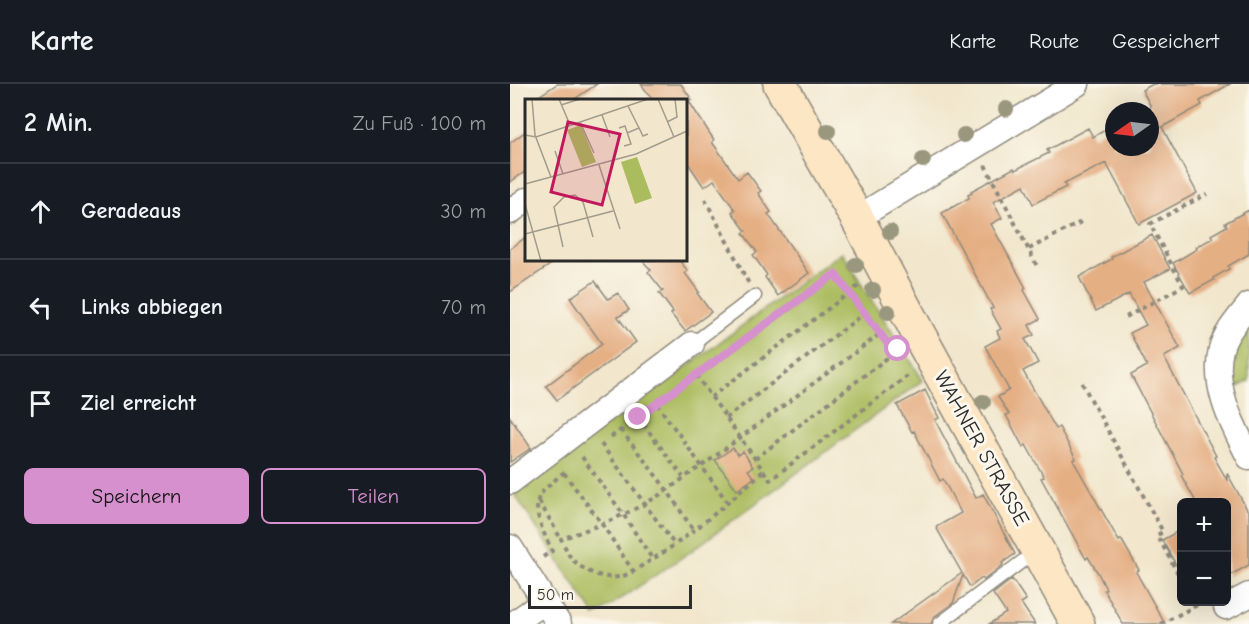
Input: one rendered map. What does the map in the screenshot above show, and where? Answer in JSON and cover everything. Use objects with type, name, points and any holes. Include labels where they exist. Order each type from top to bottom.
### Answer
[{"type":"street","name":"WAHNER STRASSE","points":[[780,84],[857,218],[1078,624]]},
{"type":"street","points":[[857,218],[1077,84]]},
{"type":"street","points":[[510,212],[525,201]]},
{"type":"street","points":[[1249,306],[1230,331],[1221,348],[1219,381],[1227,412],[1249,456]]},
{"type":"street","points":[[510,482],[692,344]]},
{"type":"street","points":[[510,547],[559,624]]},
{"type":"street","points":[[1226,608],[1249,595]]},
{"type":"street","points":[[513,624],[544,602]]},
{"type":"lane","points":[[692,344],[754,294]]},
{"type":"lane","points":[[939,624],[1037,550]]},
{"type":"path","points":[[975,145],[1037,266]]},
{"type":"path","points":[[1126,317],[1183,286],[1150,224],[1207,194]]},
{"type":"path","points":[[705,199],[754,294]]},
{"type":"path","points":[[1029,249],[1083,221]]},
{"type":"path","points":[[674,544],[601,444],[835,274],[880,334],[896,351],[910,374],[770,480],[696,375]]},
{"type":"path","points":[[711,397],[850,293]]},
{"type":"path","points":[[726,418],[865,313]]},
{"type":"path","points":[[561,539],[602,524],[667,490],[880,334]]},
{"type":"path","points":[[755,459],[896,351]]},
{"type":"path","points":[[1082,383],[1163,532],[1157,535],[1177,572]]},
{"type":"path","points":[[657,403],[728,503]]},
{"type":"path","points":[[638,417],[683,477]]},
{"type":"path","points":[[621,430],[667,490],[693,530]]},
{"type":"path","points":[[591,450],[582,457],[653,560]]},
{"type":"path","points":[[552,551],[538,516],[538,499],[573,465]]},
{"type":"path","points":[[538,499],[573,560],[602,577],[619,577],[653,560],[728,503],[763,471]]},
{"type":"path","points":[[564,473],[602,524],[633,572]]},
{"type":"path","points":[[1161,624],[1191,606]]},
{"type":"green space","points":[[842,252],[923,380],[690,552],[595,616],[511,489],[617,418]]},
{"type":"green space","points":[[1249,314],[1249,381],[1238,387],[1230,380],[1228,349]]},
{"type":"building","points":[[557,84],[597,84],[574,99],[534,99]]},
{"type":"building","points":[[641,84],[681,84],[692,100],[688,100],[714,140],[712,142],[738,179],[747,172],[761,191],[758,193],[771,212],[768,214],[809,273],[778,296],[753,255],[757,252],[743,233],[746,231],[732,212],[735,210],[714,180],[704,187],[687,162],[687,99],[652,99]]},
{"type":"building","points":[[1153,84],[1230,84],[1200,101],[1202,105],[1162,127],[1197,193],[1139,224],[1106,163],[1064,184],[1066,187],[1033,204],[1024,185],[993,202],[1002,218],[991,224],[1040,319],[1029,325],[1034,335],[1025,339],[1038,363],[1023,371],[1056,429],[1059,427],[1076,459],[1073,460],[1119,541],[1121,539],[1139,570],[1136,572],[1165,624],[1123,624],[1104,590],[1106,589],[1098,573],[1088,557],[1086,559],[1041,478],[1044,477],[1026,445],[1023,447],[1006,415],[1009,414],[998,397],[1009,390],[985,346],[1000,338],[997,331],[1001,329],[990,309],[993,308],[942,213],[969,198],[971,191],[1014,168],[1015,170],[1049,153],[1047,150],[1088,128],[1093,137],[1105,130],[1105,156],[1159,156],[1159,102],[1148,102],[1142,90]]},
{"type":"building","points":[[525,132],[525,172],[510,182],[510,143]]},
{"type":"building","points":[[1249,210],[1249,254],[1228,266],[1229,269],[1213,278],[1214,280],[1190,293],[1173,263],[1213,238],[1211,235],[1227,226],[1225,223]]},
{"type":"building","points":[[1152,235],[1170,269],[1144,282],[1180,348],[1164,357],[1216,456],[1214,457],[1227,480],[1227,473],[1249,513],[1249,565],[1231,575],[1231,498],[1194,498],[1131,375],[1147,366],[1130,333],[1146,325],[1129,294],[1096,311],[1079,277],[1112,259],[1111,257]]},
{"type":"building","points":[[525,238],[525,261],[556,261],[510,292],[510,249]]},
{"type":"building","points":[[643,261],[680,261],[688,271],[685,273],[699,292],[697,293],[711,312],[685,331],[671,314],[673,312],[659,293],[663,291],[648,272],[651,270]]},
{"type":"building","points":[[595,281],[608,299],[618,293],[629,310],[618,317],[636,342],[557,400],[546,386],[602,344],[570,298]]},
{"type":"building","points":[[925,390],[939,418],[935,420],[976,498],[983,494],[1015,554],[984,580],[982,578],[970,587],[963,575],[953,603],[934,617],[931,624],[891,624],[962,573],[936,527],[961,513],[943,479],[940,481],[914,431],[912,432],[897,405]]},
{"type":"building","points":[[510,417],[531,448],[510,462]]},
{"type":"building","points":[[733,448],[738,455],[743,451],[753,467],[748,470],[754,478],[737,490],[715,460]]},
{"type":"building","points":[[1177,532],[1177,566],[1162,540]]},
{"type":"building","points":[[1012,579],[1026,600],[1021,603],[1035,624],[989,624],[1006,613],[993,594]]},
{"type":"route","points":[[638,417],[835,274],[894,352],[898,349]]}]
